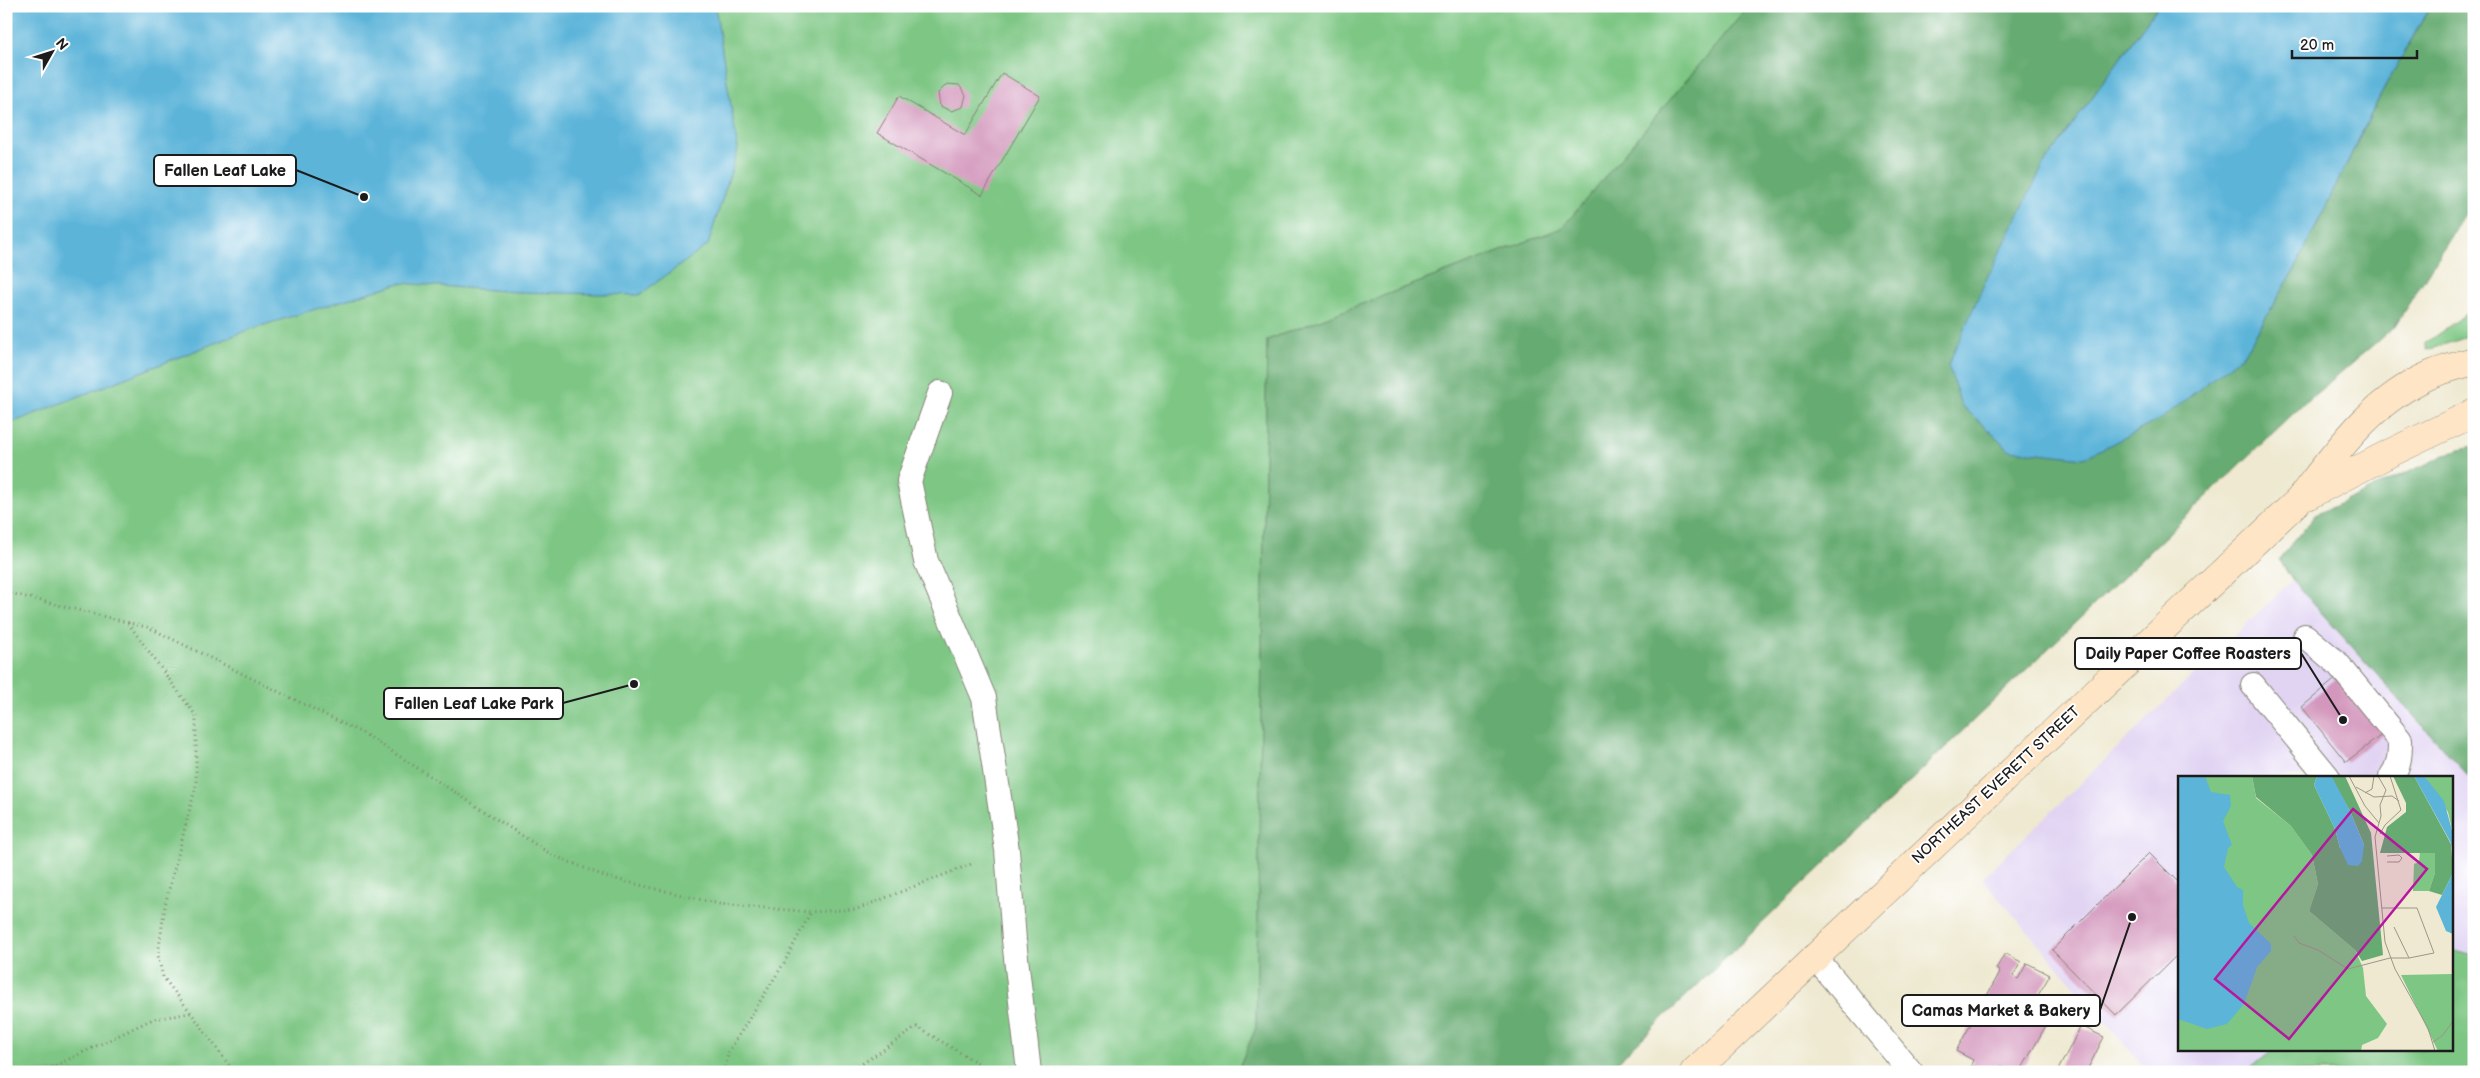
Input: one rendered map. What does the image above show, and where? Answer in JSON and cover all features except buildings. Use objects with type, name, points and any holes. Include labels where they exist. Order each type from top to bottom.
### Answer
[{"type":"main road","name":"NORTHEAST EVERETT STREET","points":[[1694,1072],[1814,956],[2300,500],[2359,424],[2389,398],[2430,374],[2474,361]]},
{"type":"main road","name":"NORTHEAST EVERETT STREET","points":[[2300,500],[2390,452],[2474,413]]},
{"type":"lane","points":[[940,393],[909,481],[926,561],[984,698],[1007,850],[1014,940],[1029,1072]]},
{"type":"lane","points":[[2305,636],[2338,664],[2400,740],[2400,755],[2393,776]]},
{"type":"lane","points":[[2253,685],[2327,776]]},
{"type":"lane","points":[[1814,956],[1910,1072]]},
{"type":"path","points":[[6,592],[150,628],[368,736],[552,855],[607,877],[719,904],[811,912],[858,909],[1007,850]]},
{"type":"path","points":[[128,622],[196,716],[196,785],[165,905],[158,954],[163,977],[234,1072]]},
{"type":"path","points":[[724,1072],[728,1051],[784,962],[811,912]]},
{"type":"path","points":[[42,1072],[153,1019],[191,1013]]},
{"type":"path","points":[[850,1072],[917,1027],[993,1072]]},
{"type":"shaded area","points":[[2292,580],[2474,783],[2474,956],[2452,950],[2452,776],[2178,776],[2178,1050],[2272,1050],[2245,1072],[2148,1072],[1982,878]]},
{"type":"green space","points":[[6,6],[1749,6],[1562,228],[1267,340],[1256,1028],[1237,1072],[6,1072]]},
{"type":"green space","points":[[1749,6],[2158,6],[2044,164],[2243,355],[2294,271],[2379,98],[2430,6],[2474,6],[2474,201],[2394,327],[2298,409],[1607,1072],[1237,1072],[1256,1028],[1267,340],[1562,228]]},
{"type":"green space","points":[[2474,304],[2474,332],[2458,340],[2427,350],[2425,343],[2458,320]]},
{"type":"green space","points":[[2474,446],[2474,783],[2292,580],[2279,559],[2315,515],[2459,449]]},
{"type":"green space","points":[[2452,950],[2474,956],[2474,1072],[2245,1072],[2272,1050],[2452,1050]]},
{"type":"water","points":[[6,6],[715,6],[738,149],[708,245],[639,295],[516,292],[400,283],[248,330],[6,425]]},
{"type":"water","points":[[2158,6],[2430,6],[2379,98],[2294,271],[2243,355],[2161,419],[2084,458],[2010,450],[1961,405],[1948,365],[1984,284],[2044,164]]},
{"type":"place","name":"Fallen Leaf Lake","points":[[364,197]]},
{"type":"place","name":"Fallen Leaf Lake Park","points":[[634,684]]},
{"type":"place","name":"Daily Paper Coffee Roasters","points":[[2343,720]]},
{"type":"place","name":"Camas Market & Bakery","points":[[2132,917]]}]
